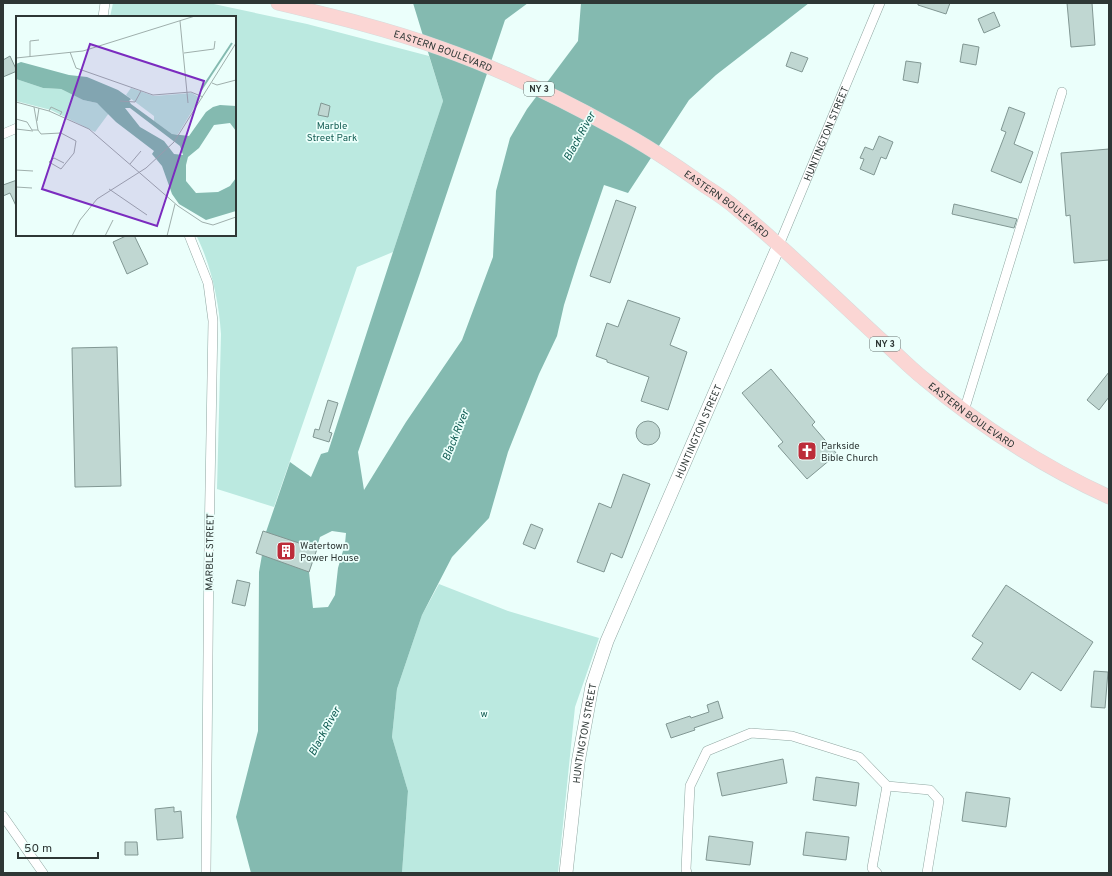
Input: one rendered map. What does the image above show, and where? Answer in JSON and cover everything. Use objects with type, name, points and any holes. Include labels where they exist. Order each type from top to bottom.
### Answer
[{"type":"main road","name":"EASTERN BOULEVARD","points":[[284,4],[339,17],[390,32],[440,48],[492,68],[544,91],[632,138],[678,167],[735,207],[779,245],[922,377],[964,411],[1032,456],[1065,475],[1109,497]]},
{"type":"street","points":[[103,16],[105,3]]},
{"type":"street","name":"HUNTINGTON STREET","points":[[566,873],[578,763],[592,686],[606,641],[779,245],[880,3]]},
{"type":"street","points":[[964,411],[1062,92]]},
{"type":"street","points":[[3,134],[16,128]]},
{"type":"street","name":"MARBLE STREET","points":[[189,236],[208,283],[214,321],[209,545],[206,873]]},
{"type":"street","points":[[687,873],[690,786],[707,751],[751,733],[792,736],[859,757],[887,786],[930,790],[939,800],[927,873]]},
{"type":"street","points":[[877,873],[872,868],[887,786]]},
{"type":"street","points":[[3,816],[43,873]]},
{"type":"green space","name":"Marble Street Park","points":[[113,3],[209,3],[307,24],[429,56],[443,101],[393,252],[357,267],[274,507],[217,489],[221,334],[218,309],[210,271],[196,236],[236,236],[236,16],[110,16]]},
{"type":"green space","name":"w","points":[[439,584],[508,611],[599,638],[575,707],[558,873],[402,873],[408,791],[392,737],[397,689],[422,615]]},
{"type":"water","name":"Black River","points":[[413,3],[528,3],[505,20],[358,452],[364,490],[406,422],[462,340],[493,257],[496,191],[510,138],[527,109],[578,41],[581,3],[809,3],[716,75],[689,100],[628,193],[604,185],[564,305],[557,336],[539,374],[508,452],[489,518],[452,557],[422,615],[397,689],[392,737],[408,791],[402,873],[251,873],[236,817],[258,731],[259,572],[266,532],[290,462],[311,477],[321,454],[328,452],[443,101]],"holes":[[[332,531],[346,533],[345,544],[338,568],[335,595],[328,607],[313,608],[309,572],[320,537]]]},
{"type":"building","points":[[918,3],[950,3],[946,14],[918,5]]},
{"type":"building","points":[[1067,3],[1092,3],[1095,45],[1071,47]]},
{"type":"building","points":[[994,12],[1000,26],[984,33],[978,19]]},
{"type":"building","points":[[963,44],[979,47],[976,65],[960,62]]},
{"type":"building","points":[[791,52],[808,58],[802,72],[786,66]]},
{"type":"building","points":[[10,56],[16,71],[3,77],[3,60]]},
{"type":"building","points":[[906,61],[921,63],[918,83],[903,80]]},
{"type":"building","points":[[321,103],[330,106],[328,117],[318,115]]},
{"type":"building","points":[[1009,107],[1025,113],[1014,144],[1033,152],[1021,183],[991,171],[1006,132],[1001,130]]},
{"type":"building","points":[[879,136],[893,142],[886,159],[881,157],[874,175],[860,169],[864,159],[860,158],[865,147],[873,150]]},
{"type":"building","points":[[1109,149],[1109,260],[1074,263],[1070,215],[1066,216],[1061,153]]},
{"type":"building","points":[[16,180],[16,206],[10,193],[3,196],[3,185]]},
{"type":"building","points":[[616,200],[636,207],[610,283],[590,276]]},
{"type":"building","points":[[954,204],[1017,219],[1014,228],[952,214]]},
{"type":"building","points":[[126,236],[134,236],[148,264],[127,274],[113,242]]},
{"type":"building","points":[[628,300],[680,318],[670,345],[687,352],[668,410],[641,401],[649,377],[607,362],[607,360],[596,356],[607,323],[618,327]]},
{"type":"building","points":[[117,347],[121,486],[75,487],[72,348]]},
{"type":"building","points":[[771,369],[815,422],[812,425],[837,454],[807,479],[778,446],[783,442],[742,393]]},
{"type":"building","points":[[1109,372],[1109,397],[1099,410],[1087,400]]},
{"type":"building","points":[[328,400],[338,403],[329,432],[332,433],[329,442],[313,437],[315,429],[319,430]]},
{"type":"building","points":[[648,421],[657,424],[660,433],[657,442],[648,445],[639,442],[636,433],[639,424]]},
{"type":"building","points":[[623,474],[650,484],[622,558],[611,553],[604,572],[577,562],[599,503],[611,508]]},
{"type":"building","points":[[531,524],[543,529],[535,549],[523,544]]},
{"type":"building","name":"Watertown Power House","points":[[263,531],[317,549],[309,572],[256,553]]},
{"type":"building","points":[[237,580],[250,583],[245,606],[232,603]]},
{"type":"building","points":[[1006,585],[1093,642],[1061,691],[1032,672],[1020,690],[972,659],[983,643],[972,636]]},
{"type":"building","points":[[1094,671],[1108,672],[1105,708],[1091,707]]},
{"type":"building","points":[[718,701],[723,718],[671,738],[666,724],[690,716],[691,718],[709,712],[707,705]]},
{"type":"building","points":[[783,759],[787,783],[722,796],[717,773]]},
{"type":"building","points":[[816,777],[859,783],[856,806],[813,800]]},
{"type":"building","points":[[966,792],[1010,798],[1006,827],[962,821]]},
{"type":"building","points":[[174,807],[174,812],[181,811],[183,838],[157,840],[155,809]]},
{"type":"building","points":[[806,832],[849,837],[846,860],[803,855]]},
{"type":"building","points":[[709,836],[753,842],[750,865],[706,860]]},
{"type":"building","points":[[125,842],[137,842],[138,855],[125,855]]},
{"type":"place","name":"Parkside Bible Church","points":[[807,451]]},
{"type":"place","name":"Watertown Power House","points":[[286,551]]}]
